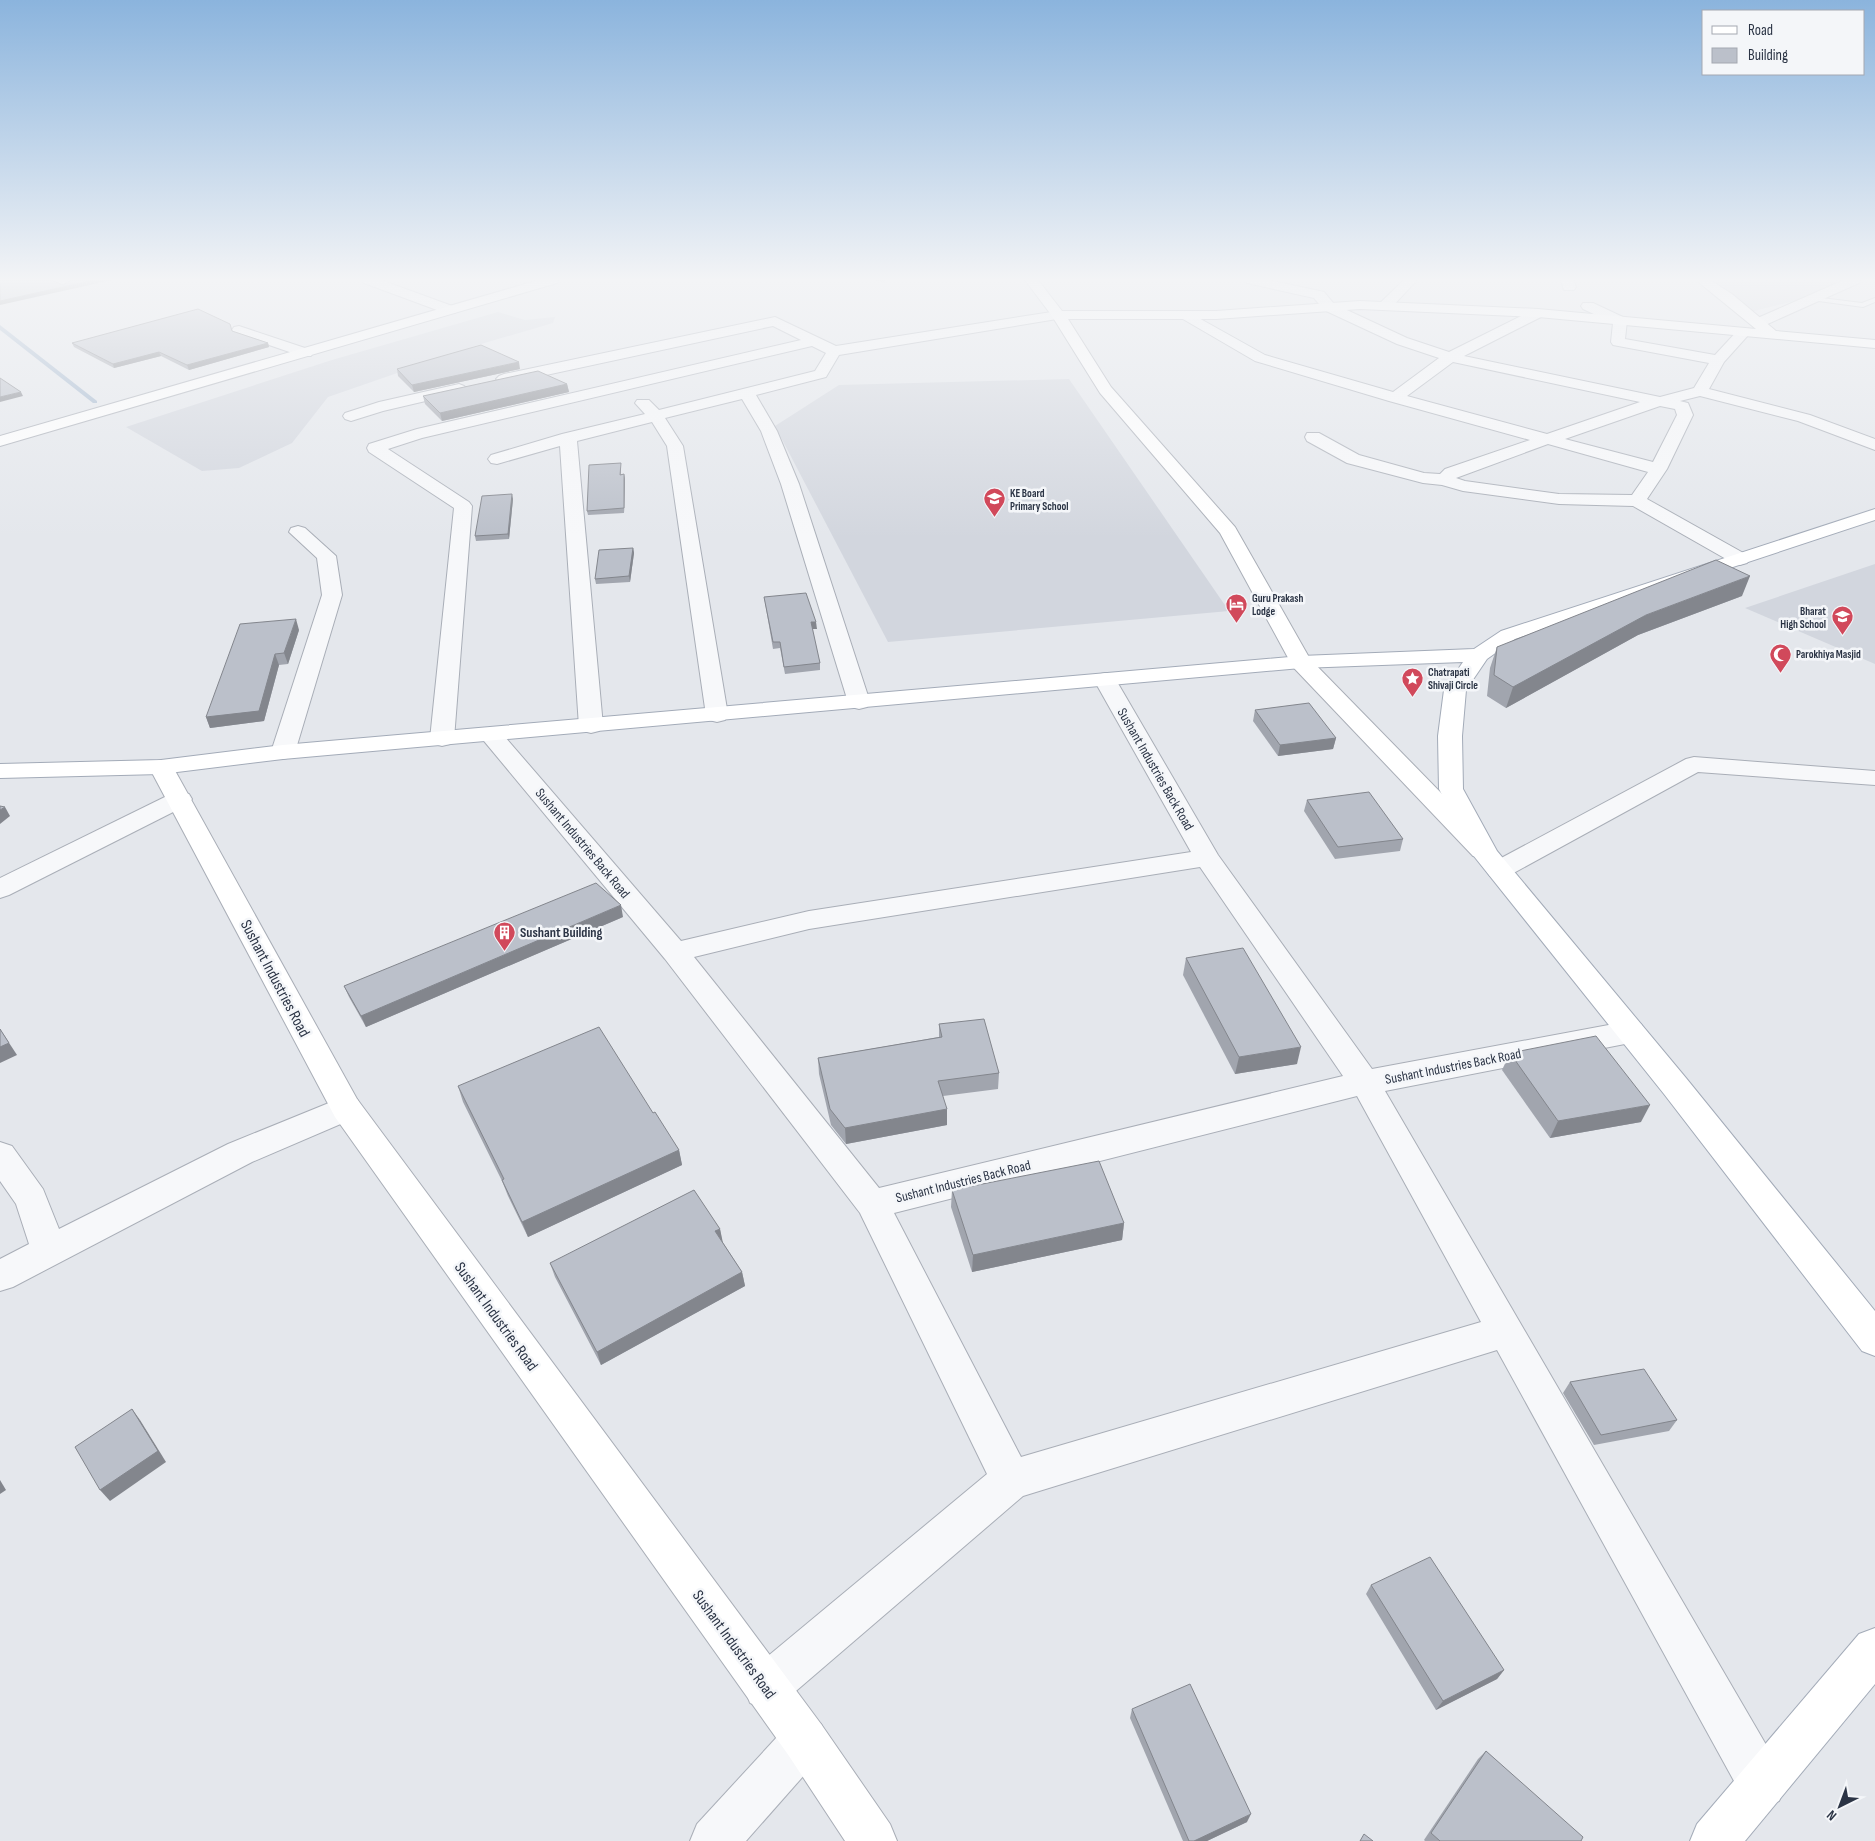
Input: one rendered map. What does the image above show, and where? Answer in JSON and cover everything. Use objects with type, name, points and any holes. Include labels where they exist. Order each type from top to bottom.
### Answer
[{"type":"main road","points":[[0,441],[261,366]]},
{"type":"main road","points":[[1090,366],[1105,390],[1228,531],[1301,662],[1493,862],[1875,1339]]},
{"type":"main road","points":[[1493,862],[1451,789],[1450,736],[1455,690],[1479,655],[1508,635],[1875,514]]},
{"type":"main road","points":[[0,771],[161,766],[283,752],[1301,662],[1479,655]]},
{"type":"main road","name":"Sushant Industries Road","points":[[161,766],[346,1108],[805,1740],[873,1841]]},
{"type":"main road","points":[[1714,1841],[1875,1650]]},
{"type":"street","points":[[494,382],[564,366]]},
{"type":"street","points":[[607,366],[656,416],[675,446],[717,715]]},
{"type":"street","points":[[442,739],[463,506],[375,448],[416,434],[707,366]]},
{"type":"street","points":[[497,459],[568,438],[821,374],[826,366]]},
{"type":"street","points":[[1287,366],[1395,398],[1658,469]]},
{"type":"street","points":[[1395,398],[1438,366]]},
{"type":"street","points":[[1492,366],[1682,406],[1685,415],[1658,469],[1637,501]]},
{"type":"street","points":[[1700,391],[1715,366]]},
{"type":"street","points":[[351,416],[379,407],[474,386]]},
{"type":"street","points":[[1444,480],[1451,473],[1642,406],[1700,391],[1804,418],[1875,445]]},
{"type":"street","points":[[747,393],[769,431],[790,484],[859,702]]},
{"type":"street","points":[[1313,437],[1353,459],[1423,478],[1444,480],[1463,486],[1559,499],[1637,501],[1740,559]]},
{"type":"street","points":[[568,438],[591,726]]},
{"type":"street","points":[[283,752],[332,595],[326,556],[298,532]]},
{"type":"street","name":"Sushant Industries Back Road","points":[[1105,680],[1207,858],[1364,1083]]},
{"type":"street","name":"Sushant Industries Back Road","points":[[491,735],[675,952],[872,1204],[1364,1083],[1630,1032]]},
{"type":"street","points":[[1493,862],[1694,764],[1875,778]]},
{"type":"street","points":[[0,889],[180,800]]},
{"type":"street","points":[[675,952],[809,920],[1207,858]]},
{"type":"street","points":[[1364,1083],[1762,1784]]},
{"type":"street","points":[[0,1276],[240,1153],[346,1108]]},
{"type":"street","points":[[0,1155],[31,1199],[49,1251]]},
{"type":"street","points":[[872,1204],[1012,1480]]},
{"type":"street","points":[[766,1687],[1012,1480],[1505,1331]]},
{"type":"street","points":[[714,1841],[805,1740]]},
{"type":"shaded area","points":[[314,366],[418,366],[328,397],[292,443],[239,468],[202,471],[126,427]]},
{"type":"shaded area","name":"KE Board Primary School","points":[[1069,379],[1229,611],[888,642],[775,426],[839,385]]},
{"type":"shaded area","name":"Bharat High School","points":[[1875,564],[1875,664],[1745,608]]},
{"type":"building","points":[[408,366],[501,366],[412,385],[397,369]]},
{"type":"building","points":[[538,371],[567,384],[440,413],[423,396]]},
{"type":"building","points":[[0,378],[21,392],[0,397]]},
{"type":"building","points":[[621,463],[620,475],[624,474],[624,508],[587,511],[589,465]]},
{"type":"building","points":[[512,494],[508,534],[475,536],[482,496]]},
{"type":"building","points":[[633,548],[629,576],[595,579],[599,550]]},
{"type":"building","points":[[1716,560],[1750,576],[1646,615],[1513,687],[1494,675],[1497,647]]},
{"type":"building","points":[[806,593],[816,622],[811,622],[820,663],[784,667],[780,642],[773,642],[764,597]]},
{"type":"building","points":[[296,619],[284,653],[275,654],[259,711],[206,717],[240,624]]},
{"type":"building","points":[[1309,703],[1336,738],[1280,745],[1255,710]]},
{"type":"building","points":[[1369,792],[1403,839],[1338,847],[1307,800]]},
{"type":"building","name":"Sushant Building","points":[[596,883],[621,905],[361,1016],[344,986]]},
{"type":"building","points":[[1243,948],[1301,1047],[1239,1057],[1186,958]]},
{"type":"building","points":[[984,1019],[999,1073],[938,1081],[947,1109],[845,1128],[830,1109],[818,1058],[942,1037],[939,1024]]},
{"type":"building","points":[[599,1027],[653,1113],[655,1112],[679,1150],[522,1222],[502,1180],[504,1179],[458,1086]]},
{"type":"building","points":[[0,1029],[9,1043],[0,1047]]},
{"type":"building","points":[[1596,1036],[1650,1105],[1558,1121],[1510,1053]]},
{"type":"building","points":[[1099,1161],[1124,1223],[973,1255],[952,1190]]},
{"type":"building","points":[[694,1190],[720,1229],[715,1231],[742,1272],[597,1352],[550,1263]]},
{"type":"building","points":[[1644,1369],[1677,1420],[1601,1435],[1570,1382]]},
{"type":"building","points":[[132,1409],[158,1451],[100,1490],[75,1447]]},
{"type":"building","points":[[1430,1557],[1504,1670],[1443,1701],[1371,1585]]},
{"type":"building","points":[[1190,1684],[1251,1814],[1194,1841],[1189,1841],[1132,1709]]},
{"type":"building","points":[[1486,1751],[1583,1837],[1581,1841],[1440,1841],[1431,1833]]},
{"type":"building","points":[[1364,1834],[1373,1841],[1360,1841]]},
{"type":"waterway","points":[[49,366],[95,402]]},
{"type":"place","name":"KE Board Primary School","points":[[994,518]]},
{"type":"place","name":"Guru Prakash Lodge","points":[[1236,623]]},
{"type":"place","name":"Bharat High School","points":[[1842,636]]},
{"type":"place","name":"Parokhiya Masjid","points":[[1780,673]]},
{"type":"place","name":"Chatrapati Shivaji Circle","points":[[1412,697]]},
{"type":"place","name":"Sushant Building","points":[[504,951]]}]
